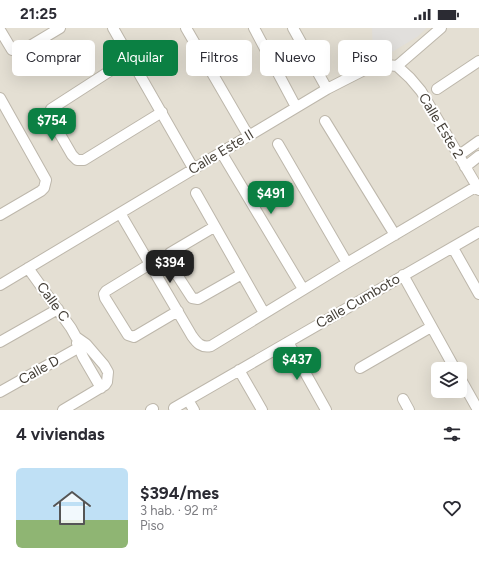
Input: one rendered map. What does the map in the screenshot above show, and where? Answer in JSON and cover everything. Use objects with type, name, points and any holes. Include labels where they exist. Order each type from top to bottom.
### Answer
[{"type":"street","points":[[0,30],[10,47],[15,51],[20,52],[60,28]]},
{"type":"street","points":[[113,28],[120,40]]},
{"type":"street","points":[[186,28],[248,136]]},
{"type":"street","points":[[254,28],[296,107]]},
{"type":"street","points":[[293,28],[327,89]]},
{"type":"street","points":[[397,66],[441,28]]},
{"type":"street","name":"Calle Este II","points":[[0,285],[327,89],[376,64],[397,66]]},
{"type":"street","name":"Calle Este 2","points":[[397,66],[421,91],[478,188]]},
{"type":"street","points":[[437,90],[477,66]]},
{"type":"street","points":[[103,75],[53,106],[50,111],[50,117],[72,155],[77,160],[84,160],[162,112]]},
{"type":"street","points":[[141,76],[193,168]]},
{"type":"street","points":[[0,98],[44,176],[45,184],[41,191],[1,214]]},
{"type":"street","points":[[325,121],[395,235]]},
{"type":"street","points":[[458,156],[479,141]]},
{"type":"street","points":[[278,144],[347,263]]},
{"type":"street","points":[[221,152],[303,289]]},
{"type":"street","points":[[465,167],[479,156]]},
{"type":"street","points":[[120,213],[196,342],[205,347],[211,346],[303,289],[478,188]]},
{"type":"street","points":[[196,193],[264,313]]},
{"type":"street","points":[[214,227],[170,253],[168,261],[192,298],[195,300],[242,274]]},
{"type":"street","name":"Calle Cumboto","points":[[174,408],[402,275],[453,248],[479,232]]},
{"type":"street","points":[[453,248],[479,294]]},
{"type":"street","points":[[150,264],[106,292],[104,294],[104,298],[128,335],[131,337],[134,337],[178,311]]},
{"type":"street","name":"Calle C","points":[[28,268],[58,309],[76,337],[86,344],[104,365],[108,372],[104,385]]},
{"type":"street","points":[[402,275],[451,362]]},
{"type":"street","points":[[0,342],[58,309]]},
{"type":"street","points":[[360,368],[431,327]]},
{"type":"street","name":"Calle C","points":[[76,337],[78,348],[104,385]]},
{"type":"street","points":[[288,342],[326,410]]},
{"type":"street","name":"Calle D","points":[[0,392],[78,348]]},
{"type":"street","points":[[239,370],[262,410]]},
{"type":"street","points":[[63,410],[104,385]]},
{"type":"street","points":[[467,390],[478,410]]},
{"type":"street","points":[[403,399],[409,410]]},
{"type":"street","points":[[188,400],[194,410]]},
{"type":"shaded area","points":[[0,28],[479,28],[479,410],[0,410]]},
{"type":"shaded area","points":[[372,28],[427,28],[417,37],[392,52],[392,40],[372,40]]}]
